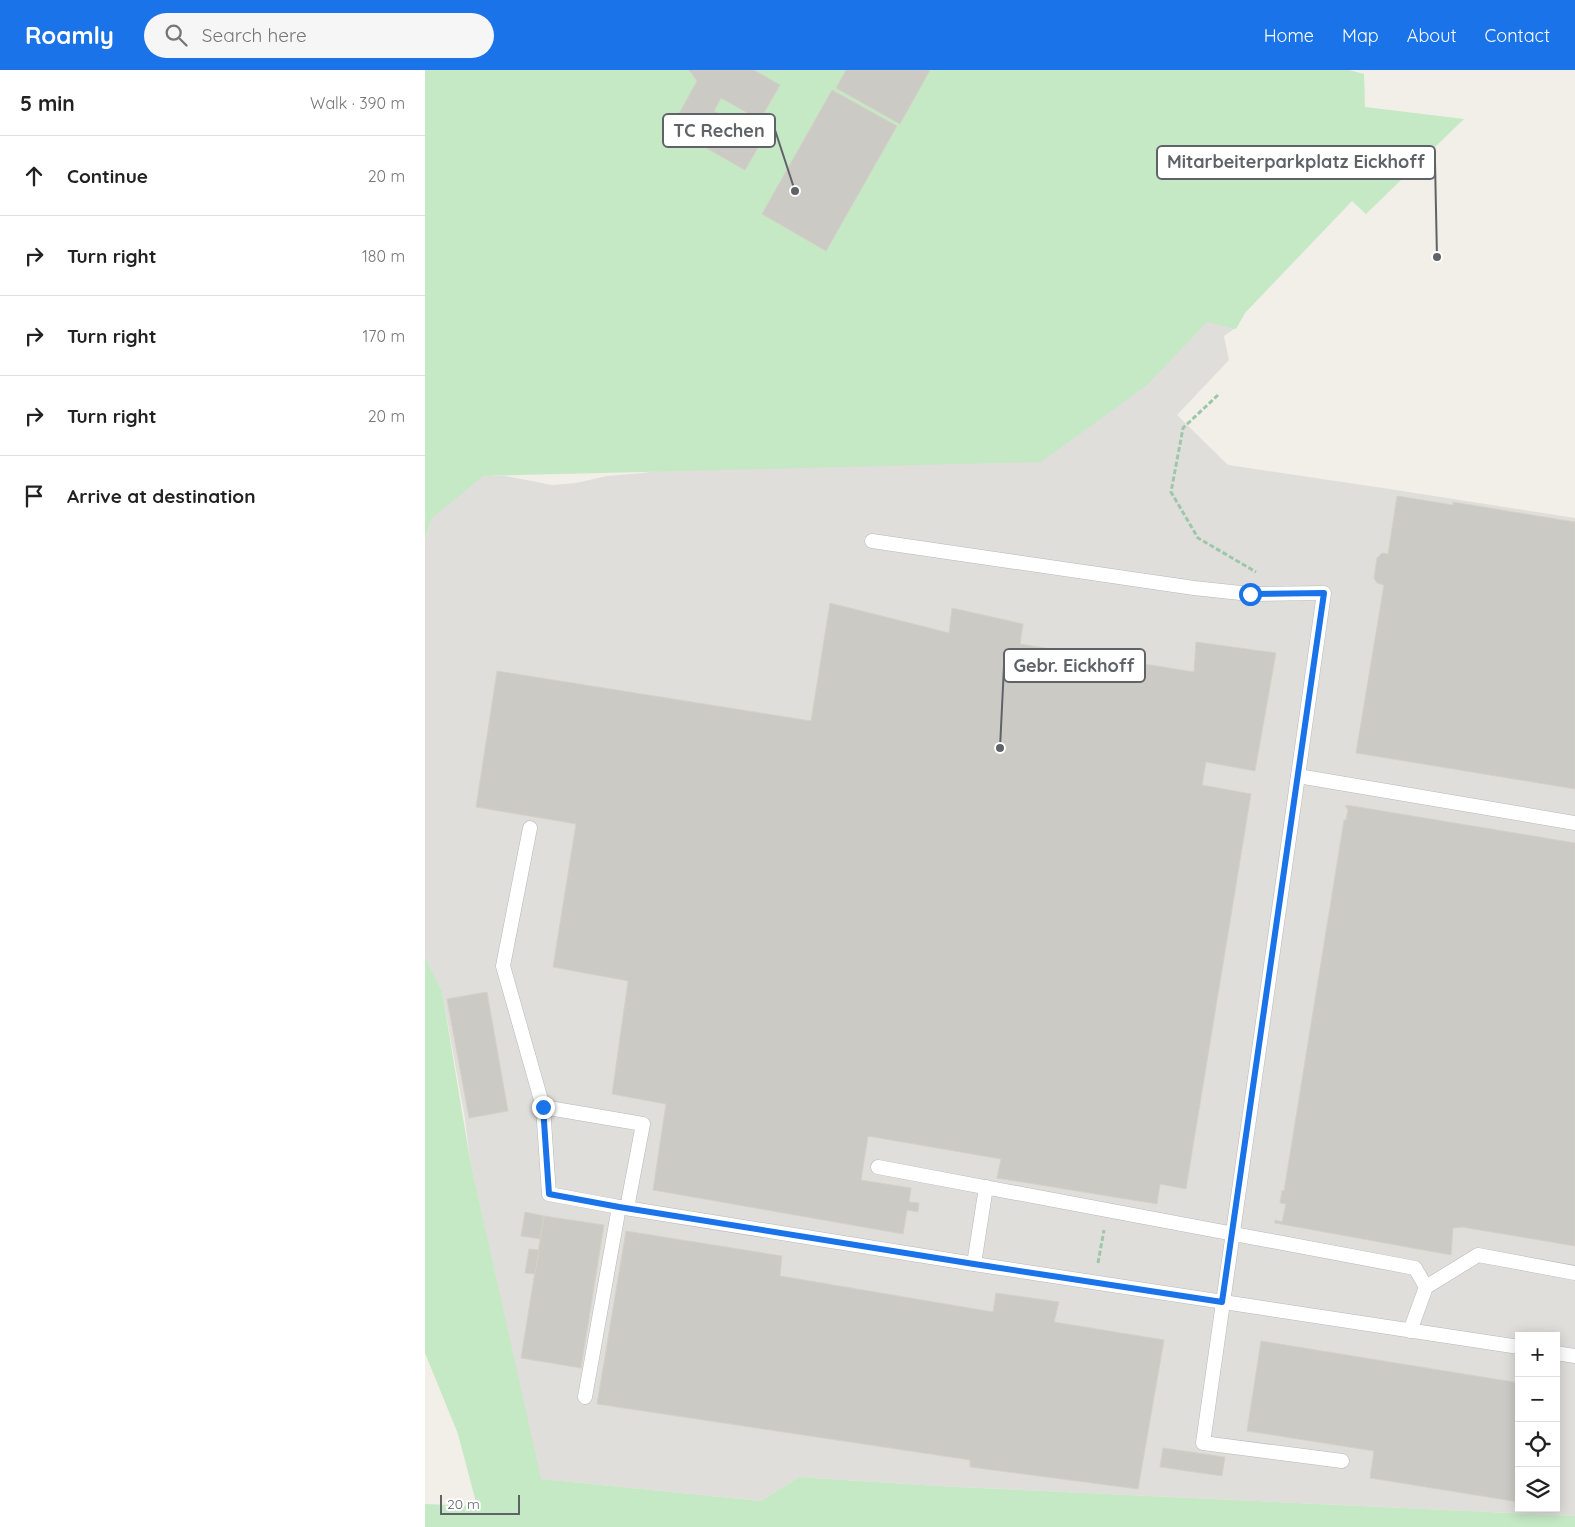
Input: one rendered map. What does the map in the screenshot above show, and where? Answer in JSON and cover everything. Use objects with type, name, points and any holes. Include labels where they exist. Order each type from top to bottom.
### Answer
[{"type":"lane","points":[[872,541],[1241,593],[1324,593],[1203,1443],[1342,1461]]},
{"type":"lane","points":[[1298,776],[1575,823]]},
{"type":"lane","points":[[530,828],[503,966],[543,1107],[549,1194],[1094,1284],[1515,1346]]},
{"type":"lane","points":[[543,1107],[643,1124],[623,1207],[585,1396]]},
{"type":"lane","points":[[878,1167],[1415,1268],[1425,1287]]},
{"type":"lane","points":[[974,1264],[986,1187]]},
{"type":"lane","points":[[1409,1331],[1425,1287],[1478,1255],[1575,1273]]},
{"type":"lane","points":[[1560,1354],[1575,1356]]},
{"type":"path","points":[[1218,395],[1183,428],[1171,492],[1198,538],[1258,573]]},
{"type":"path","points":[[1094,1284],[1108,1210]]},
{"type":"shaded area","points":[[1191,306],[1237,327],[1224,336],[1229,360],[1177,415],[1228,465],[1575,518],[1575,1516],[937,1486],[799,1477],[761,1501],[540,1479],[470,1160],[465,1119],[442,991],[425,957],[425,539],[432,518],[444,500],[483,476],[505,476],[552,485],[576,483],[607,476],[666,469]]},
{"type":"green space","points":[[425,70],[1349,70],[1364,74],[1365,107],[1464,119],[1366,214],[1352,201],[1245,313],[1236,329],[1207,322],[1147,385],[1041,462],[483,476],[432,518],[425,539]]},
{"type":"green space","points":[[425,957],[442,991],[470,1160],[541,1479],[761,1501],[799,1477],[937,1486],[1575,1516],[1575,1527],[425,1527],[425,1504],[477,1506],[458,1434],[425,1353]]},
{"type":"building","points":[[689,70],[754,70],[780,85],[760,120],[721,98],[714,111],[763,139],[745,170],[671,128],[697,81]]},
{"type":"building","points":[[846,70],[930,70],[900,124],[836,88]]},
{"type":"building","points":[[832,90],[897,126],[826,251],[762,214]]},
{"type":"building","points":[[1397,496],[1453,505],[1453,502],[1575,522],[1575,789],[1356,753],[1384,585],[1377,583],[1374,578],[1377,558],[1382,553],[1388,554]]},
{"type":"building","points":[[830,603],[949,633],[952,608],[1023,624],[1020,644],[1194,672],[1196,642],[1276,653],[1255,771],[1206,762],[1202,785],[1251,794],[1186,1189],[1160,1184],[1157,1204],[997,1178],[1001,1159],[868,1136],[861,1180],[911,1188],[909,1202],[919,1203],[918,1212],[907,1210],[903,1234],[653,1190],[666,1104],[612,1094],[628,981],[553,967],[576,824],[476,807],[497,671],[811,721]]},
{"type":"building","points":[[1346,805],[1575,843],[1575,1246],[1462,1227],[1453,1228],[1451,1255],[1275,1223],[1275,1220],[1282,1222],[1286,1204],[1280,1203],[1282,1190],[1284,1191],[1344,820],[1346,820],[1348,809]]},
{"type":"building","points":[[487,992],[508,1111],[469,1118],[447,999]]},
{"type":"building","points":[[525,1212],[544,1216],[540,1239],[521,1236]]},
{"type":"building","points":[[544,1216],[604,1225],[581,1368],[521,1358]]},
{"type":"building","points":[[626,1231],[782,1256],[780,1276],[993,1312],[996,1293],[1059,1302],[1054,1322],[1164,1340],[1138,1489],[970,1467],[970,1460],[597,1404]]},
{"type":"building","points":[[529,1249],[539,1250],[535,1274],[525,1273]]},
{"type":"building","points":[[1261,1341],[1515,1382],[1515,1501],[1370,1478],[1374,1451],[1247,1431]]},
{"type":"building","points":[[1163,1448],[1225,1457],[1222,1476],[1160,1467]]},
{"type":"place","name":"TC Rechen","points":[[795,191]]},
{"type":"place","name":"Mitarbeiterparkplatz Eickhoff","points":[[1437,257]]},
{"type":"place","name":"Gebr. Eickhoff","points":[[1000,748]]},
{"type":"route","points":[[543,1107],[549,1194],[1094,1284],[1222,1302],[1324,593],[1250,594]]}]
